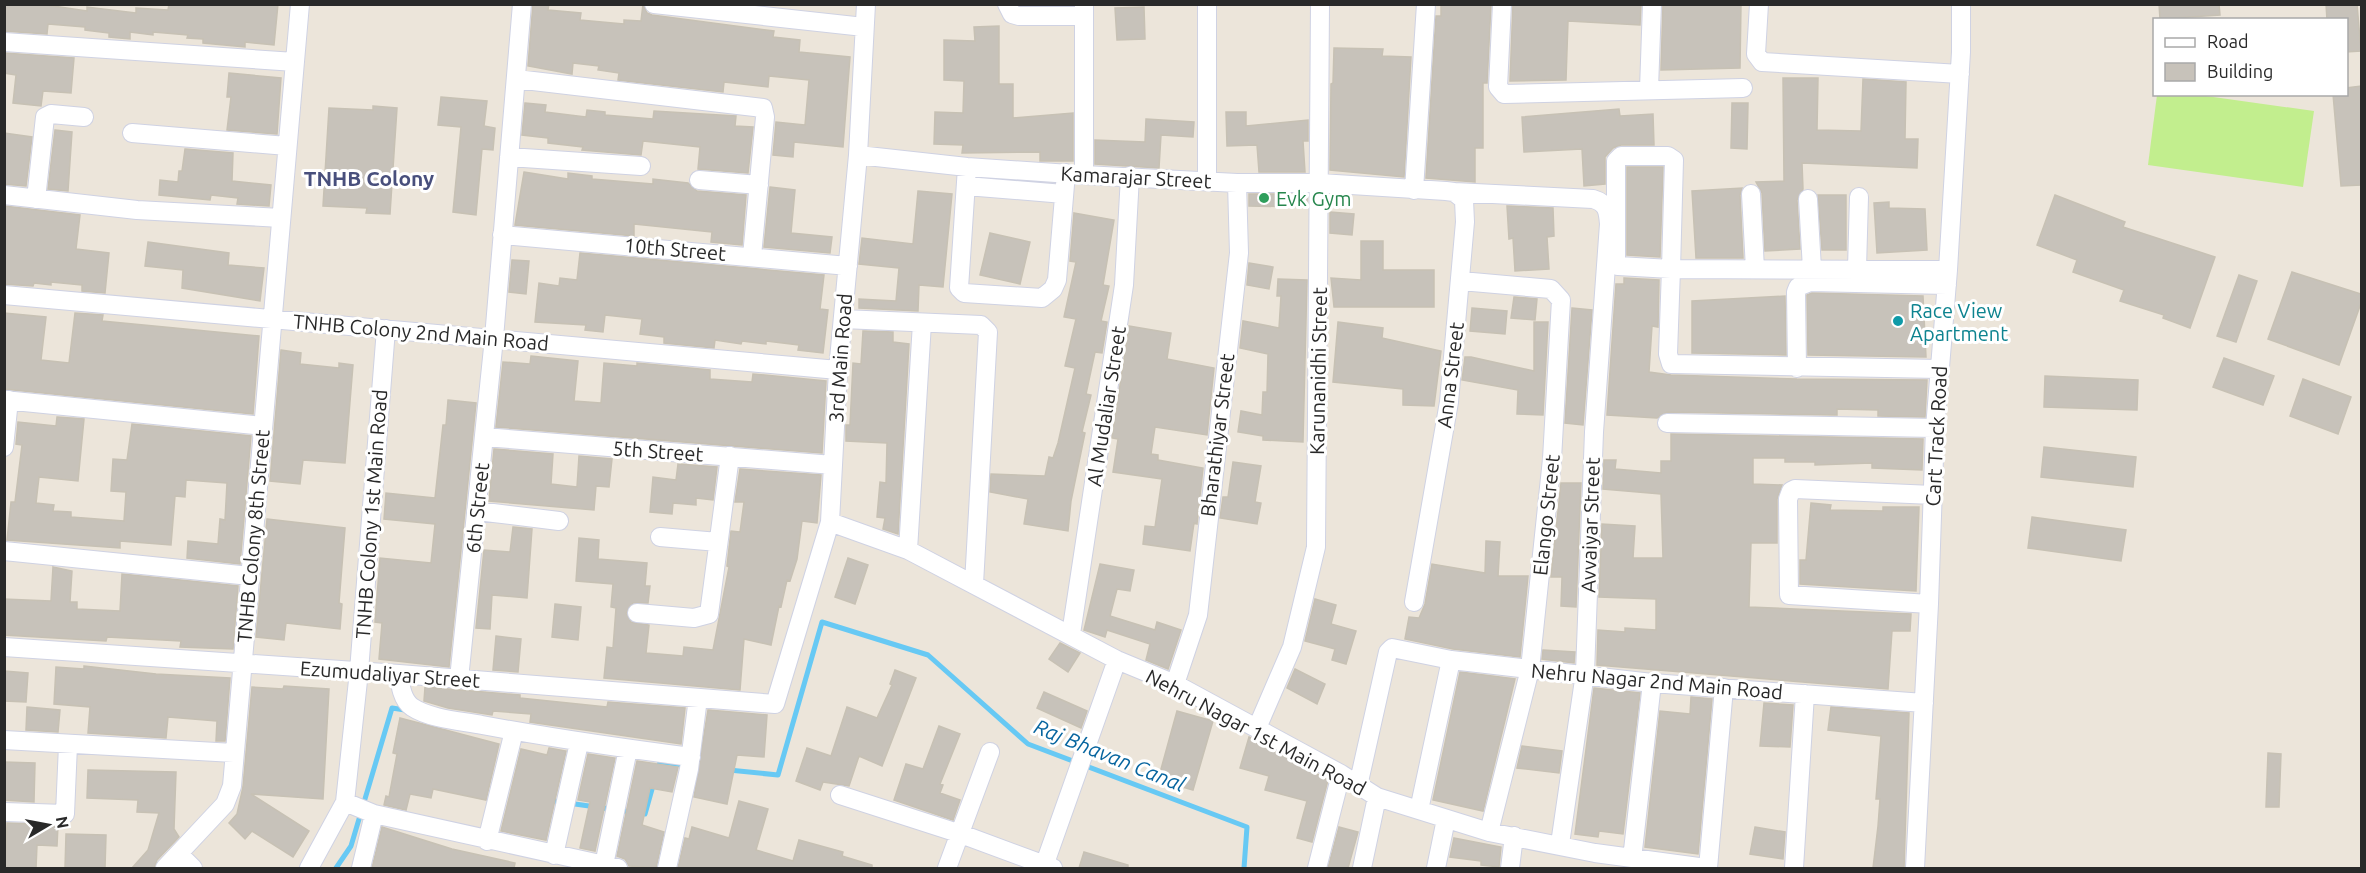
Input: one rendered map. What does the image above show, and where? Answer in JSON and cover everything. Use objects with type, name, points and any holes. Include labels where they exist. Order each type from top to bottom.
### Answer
[{"type":"street","name":"TNHB Colony 8th Street","points":[[165,868],[180,855],[225,804],[232,786],[300,4]]},
{"type":"street","name":"6th Street","points":[[459,679],[494,338],[522,4]]},
{"type":"street","points":[[654,4],[864,27]]},
{"type":"street","name":"3rd Main Road","points":[[775,704],[830,522],[838,370],[858,155],[866,4]]},
{"type":"street","points":[[968,167],[958,288],[964,293],[1042,298],[1049,294],[1056,280],[1064,194],[1075,174],[1084,10],[1019,16],[1012,14],[1007,4]]},
{"type":"street","points":[[1207,4],[1207,181]]},
{"type":"street","name":"Karunanidhi Street","points":[[1257,728],[1292,647],[1316,547],[1320,4]]},
{"type":"street","points":[[1426,4],[1414,190],[1454,192]]},
{"type":"street","points":[[1502,4],[1500,92],[1512,94],[1743,88]]},
{"type":"street","points":[[1649,89],[1652,4]]},
{"type":"street","points":[[1759,4],[1756,54],[1762,62],[1960,74]]},
{"type":"street","name":"Cart Track Road","points":[[1915,868],[1929,604],[1935,428],[1948,277],[1960,74],[1961,4]]},
{"type":"street","points":[[4,42],[295,62]]},
{"type":"street","points":[[516,79],[760,106],[765,117],[752,256]]},
{"type":"street","points":[[36,199],[45,117],[51,114],[84,117]]},
{"type":"street","points":[[132,133],[287,146]]},
{"type":"street","name":"Kamarajar Street","points":[[858,155],[968,167],[1075,174],[1237,183],[1320,183],[1414,190]]},
{"type":"street","points":[[1940,369],[1671,364],[1668,354],[1671,269],[1674,160],[1668,156],[1621,156],[1616,161],[1616,263],[1618,266],[1671,269],[1857,269],[1948,277]]},
{"type":"street","points":[[508,157],[641,166]]},
{"type":"street","name":"Al Mudaliar Street","points":[[1071,634],[1124,285],[1130,176]]},
{"type":"street","points":[[699,180],[759,185]]},
{"type":"street","name":"Bharathiyar Street","points":[[1175,684],[1198,615],[1239,253],[1237,183]]},
{"type":"street","points":[[966,186],[1064,194]]},
{"type":"street","name":"Avvaiyar Street","points":[[1454,192],[1593,199],[1604,205],[1609,224],[1594,432],[1585,673],[1560,844]]},
{"type":"street","name":"Anna Street","points":[[1414,602],[1449,402],[1461,281],[1466,209],[1464,200],[1454,192]]},
{"type":"street","points":[[1751,194],[1755,269]]},
{"type":"street","points":[[4,195],[137,210],[281,218]]},
{"type":"street","points":[[1857,269],[1858,197]]},
{"type":"street","points":[[1809,199],[1812,269]]},
{"type":"street","name":"10th Street","points":[[502,235],[848,266]]},
{"type":"street","points":[[1797,368],[1796,292],[1802,284],[1948,277]]},
{"type":"street","name":"Elango Street","points":[[1461,281],[1551,289],[1561,300],[1552,459],[1530,669],[1489,832]]},
{"type":"street","name":"TNHB Colony 2nd Main Road","points":[[4,295],[838,370]]},
{"type":"street","points":[[843,319],[981,325],[988,332],[990,338],[974,584]]},
{"type":"street","points":[[908,550],[922,323]]},
{"type":"street","name":"TNHB Colony 1st Main Road","points":[[309,868],[361,809],[359,671],[386,329]]},
{"type":"street","points":[[4,447],[7,400],[263,426]]},
{"type":"street","points":[[1667,423],[1935,428]]},
{"type":"street","name":"5th Street","points":[[484,437],[833,465]]},
{"type":"street","points":[[638,613],[694,618],[709,615],[730,456]]},
{"type":"street","points":[[1929,604],[1789,595],[1788,500],[1791,491],[1795,489],[1933,495]]},
{"type":"street","points":[[477,511],[559,520]]},
{"type":"street","name":"Nehru Nagar 1st Main Road","points":[[830,522],[908,550],[1117,660],[1175,684],[1341,774],[1377,797],[1489,832],[1560,844],[1594,861],[1632,859],[1667,866],[1707,868]]},
{"type":"street","points":[[660,537],[718,542]]},
{"type":"street","points":[[4,551],[250,576]]},
{"type":"street","name":"Ezumudaliyar Street","points":[[4,647],[359,671],[775,704]]},
{"type":"street","name":"Nehru Nagar 2nd Main Road","points":[[1358,786],[1388,652],[1392,648],[1451,660],[1585,673],[1652,683],[1924,703]]},
{"type":"street","points":[[840,795],[961,834],[1049,867],[1080,764],[1117,660]]},
{"type":"street","points":[[1419,810],[1451,660]]},
{"type":"street","points":[[399,674],[404,697],[410,706],[453,720],[579,743],[691,758]]},
{"type":"street","points":[[1632,859],[1652,683]]},
{"type":"street","points":[[1707,868],[1724,688]]},
{"type":"street","points":[[1794,868],[1805,694]]},
{"type":"street","points":[[667,868],[691,758],[698,698]]},
{"type":"street","points":[[487,841],[514,731]]},
{"type":"street","points":[[4,740],[234,753]]},
{"type":"street","points":[[554,855],[579,743]]},
{"type":"street","points":[[4,812],[65,813],[68,745]]},
{"type":"street","points":[[361,868],[361,809],[487,841],[611,867],[628,749]]},
{"type":"street","points":[[947,868],[990,752]]},
{"type":"street","points":[[1317,868],[1341,774]]},
{"type":"street","points":[[1362,868],[1377,797]]},
{"type":"street","points":[[1436,868],[1446,819]]},
{"type":"street","points":[[1510,868],[1514,836]]},
{"type":"street","points":[[180,855],[193,868]]},
{"type":"green space","points":[[2157,96],[2206,96],[2314,111],[2303,187],[2148,165]]},
{"type":"building","points":[[4,4],[40,4],[87,11],[87,7],[136,13],[136,8],[168,10],[169,4],[278,4],[274,45],[245,42],[245,47],[203,43],[203,39],[187,38],[188,35],[153,32],[153,35],[130,32],[130,39],[109,37],[109,33],[85,30],[85,27],[48,24],[47,34],[4,31]]},
{"type":"building","points":[[533,4],[549,4],[548,10],[581,13],[580,20],[624,24],[624,20],[641,21],[643,4],[647,13],[652,15],[774,31],[773,37],[800,40],[799,52],[850,57],[843,147],[794,142],[793,157],[773,155],[776,122],[805,125],[809,80],[769,76],[768,87],[724,82],[723,92],[618,80],[619,73],[598,70],[599,66],[573,63],[572,74],[528,66]]},
{"type":"building","points":[[1441,4],[1491,4],[1487,83],[1483,83],[1483,148],[1475,148],[1475,182],[1426,178],[1436,16],[1441,16]]},
{"type":"building","points":[[1513,4],[1641,4],[1640,25],[1568,21],[1566,80],[1510,81]]},
{"type":"building","points":[[1663,4],[1741,4],[1740,68],[1661,70]]},
{"type":"building","points":[[2159,4],[2219,4],[2220,15],[2160,18]]},
{"type":"building","points":[[2326,4],[2357,4],[2361,51],[2348,52],[2348,18],[2327,18]]},
{"type":"building","points":[[1144,7],[1145,39],[1117,40],[1115,8]]},
{"type":"building","points":[[999,26],[999,84],[1013,84],[1013,118],[1073,113],[1073,161],[1040,161],[1040,152],[962,153],[963,145],[934,144],[935,112],[963,113],[964,81],[944,80],[944,40],[975,41],[974,27]]},
{"type":"building","points":[[1334,48],[1383,49],[1382,56],[1411,57],[1404,177],[1330,170],[1331,84],[1333,83]]},
{"type":"building","points":[[4,53],[74,58],[71,93],[43,91],[41,106],[13,103],[16,75],[4,73]]},
{"type":"building","points":[[229,73],[281,78],[277,134],[227,130],[231,97],[227,97]]},
{"type":"building","points":[[1783,78],[1818,78],[1817,130],[1861,131],[1863,79],[1906,82],[1905,139],[1918,139],[1917,168],[1802,163],[1803,189],[1797,200],[1800,249],[1765,251],[1762,193],[1756,182],[1784,181]]},
{"type":"building","points":[[2361,86],[2361,185],[2341,186],[2333,96],[2348,96],[2348,88]]},
{"type":"building","points":[[441,97],[487,101],[484,126],[495,128],[493,150],[482,149],[476,215],[453,212],[461,127],[438,125]]},
{"type":"building","points":[[525,103],[546,105],[545,112],[586,117],[587,110],[605,112],[605,115],[653,119],[654,111],[736,116],[735,126],[753,127],[748,173],[698,169],[700,147],[643,141],[641,155],[582,150],[583,147],[548,143],[548,138],[522,135]]},
{"type":"building","points":[[1732,103],[1748,103],[1747,149],[1731,148]]},
{"type":"building","points":[[373,106],[397,108],[390,214],[366,213],[367,208],[323,206],[329,108],[373,110]]},
{"type":"building","points":[[1619,109],[1620,116],[1653,114],[1654,145],[1621,145],[1613,148],[1605,157],[1605,184],[1584,186],[1582,149],[1524,152],[1522,117]]},
{"type":"building","points":[[1226,112],[1246,112],[1246,126],[1308,120],[1308,141],[1303,141],[1305,172],[1259,172],[1257,145],[1227,146]]},
{"type":"building","points":[[1146,119],[1194,122],[1193,137],[1161,135],[1159,168],[1095,164],[1095,140],[1145,142]]},
{"type":"building","points":[[55,130],[72,132],[68,191],[48,189]]},
{"type":"building","points":[[4,133],[32,137],[26,186],[4,184]]},
{"type":"building","points":[[185,149],[233,153],[232,181],[271,185],[269,206],[237,204],[238,198],[211,195],[210,200],[159,195],[160,180],[178,182]]},
{"type":"building","points":[[1627,167],[1663,167],[1660,257],[1627,255]]},
{"type":"building","points":[[524,172],[568,179],[568,173],[592,176],[592,179],[653,184],[653,179],[688,183],[697,191],[746,195],[742,245],[711,242],[712,232],[634,224],[634,236],[515,225]]},
{"type":"building","points":[[770,187],[795,190],[791,233],[832,237],[830,253],[764,247]]},
{"type":"building","points":[[1742,188],[1740,195],[1743,258],[1696,258],[1692,191]]},
{"type":"building","points":[[918,191],[952,194],[943,287],[919,285],[918,311],[859,308],[859,299],[896,301],[899,268],[859,264],[862,238],[913,244]]},
{"type":"building","points":[[1249,194],[1307,194],[1307,207],[1249,206]]},
{"type":"building","points":[[1818,195],[1846,195],[1846,250],[1822,250]]},
{"type":"building","points":[[2055,195],[2125,222],[2123,227],[2215,257],[2190,328],[2163,318],[2164,315],[2120,301],[2124,290],[2073,272],[2077,260],[2037,245]]},
{"type":"building","points":[[1889,202],[1889,208],[1925,209],[1927,250],[1877,253],[1874,203]]},
{"type":"building","points":[[4,206],[80,215],[76,249],[109,253],[105,293],[82,291],[82,285],[51,282],[51,285],[34,283],[33,286],[4,284]]},
{"type":"building","points":[[1507,206],[1553,208],[1554,236],[1547,237],[1549,269],[1515,271],[1513,238],[1509,239]]},
{"type":"building","points":[[1330,212],[1354,214],[1352,235],[1330,233]]},
{"type":"building","points":[[1074,213],[1114,220],[1103,285],[1109,286],[1101,321],[1107,322],[1102,353],[1095,352],[1086,394],[1091,395],[1082,432],[1085,433],[1071,501],[1068,531],[1024,524],[1028,499],[990,492],[991,474],[1045,476],[1049,457],[1053,458],[1058,443],[1075,368],[1065,366],[1076,319],[1064,317],[1076,262],[1070,261]]},
{"type":"building","points":[[990,233],[1030,242],[1020,284],[980,275]]},
{"type":"building","points":[[1361,241],[1383,241],[1383,270],[1434,270],[1434,307],[1334,307],[1331,278],[1361,280]]},
{"type":"building","points":[[148,242],[229,253],[228,265],[264,268],[260,301],[182,288],[183,270],[145,266]]},
{"type":"building","points":[[580,253],[824,275],[820,309],[828,310],[823,353],[798,350],[799,345],[766,341],[766,344],[742,341],[741,344],[715,340],[714,348],[664,343],[664,337],[640,334],[642,319],[605,315],[603,332],[585,330],[586,325],[535,322],[539,283],[559,286],[560,278],[577,280]]},
{"type":"building","points":[[512,260],[529,261],[526,294],[509,292]]},
{"type":"building","points":[[1249,263],[1273,267],[1269,289],[1247,285]]},
{"type":"building","points":[[2292,272],[2361,294],[2361,303],[2339,365],[2268,339]]},
{"type":"building","points":[[2239,275],[2257,281],[2236,342],[2217,336]]},
{"type":"building","points":[[1624,278],[1659,280],[1658,327],[1652,326],[1649,372],[1671,375],[1797,379],[1927,380],[1925,417],[1878,416],[1878,410],[1837,409],[1837,415],[1667,412],[1657,418],[1607,415],[1616,284],[1624,284]]},
{"type":"building","points":[[1278,279],[1307,280],[1303,442],[1263,440],[1263,436],[1238,432],[1241,411],[1262,415],[1263,392],[1267,392],[1268,354],[1240,348],[1243,321],[1279,328],[1281,296],[1277,296]]},
{"type":"building","points":[[1812,293],[1923,296],[1926,357],[1808,355],[1807,295]]},
{"type":"building","points":[[1785,296],[1786,355],[1692,353],[1692,301]]},
{"type":"building","points":[[1514,297],[1537,299],[1535,320],[1511,318]]},
{"type":"building","points":[[1472,308],[1507,311],[1505,334],[1470,331]]},
{"type":"building","points":[[1572,308],[1592,310],[1583,425],[1565,423]]},
{"type":"building","points":[[4,313],[46,317],[41,360],[69,363],[75,313],[103,315],[102,321],[259,336],[253,414],[4,389]]},
{"type":"building","points":[[1338,322],[1383,328],[1382,338],[1441,351],[1434,406],[1403,405],[1403,389],[1333,382]]},
{"type":"building","points":[[1534,322],[1548,322],[1543,415],[1517,414],[1518,390],[1462,380],[1465,357],[1534,371]]},
{"type":"building","points":[[1129,326],[1171,333],[1167,359],[1214,368],[1207,435],[1155,427],[1151,454],[1158,455],[1158,460],[1203,468],[1197,524],[1194,523],[1190,551],[1143,544],[1145,526],[1155,527],[1162,479],[1113,472],[1118,439],[1112,438]]},
{"type":"building","points":[[863,331],[893,332],[893,342],[909,344],[898,534],[883,529],[885,518],[877,517],[880,482],[886,483],[887,443],[846,441],[846,425],[850,425],[853,363],[861,364]]},
{"type":"building","points":[[281,350],[301,353],[300,364],[339,368],[339,363],[353,365],[345,463],[303,460],[300,484],[270,481]]},
{"type":"building","points":[[531,356],[578,361],[574,401],[601,403],[604,363],[637,366],[637,363],[710,370],[710,379],[752,382],[753,374],[826,381],[822,453],[496,427],[503,362],[530,364]]},
{"type":"building","points":[[2224,358],[2274,376],[2263,405],[2213,387]]},
{"type":"building","points":[[2045,376],[2138,380],[2137,410],[2044,407]]},
{"type":"building","points":[[2303,379],[2351,397],[2338,434],[2290,416]]},
{"type":"building","points":[[448,400],[476,403],[449,667],[379,659],[382,623],[375,622],[380,558],[431,563],[435,524],[384,519],[386,493],[435,498]]},
{"type":"building","points":[[57,417],[84,419],[78,481],[39,477],[36,503],[54,505],[53,511],[71,512],[71,517],[124,521],[126,492],[111,491],[113,459],[127,460],[132,424],[251,436],[240,564],[187,558],[188,541],[218,544],[220,519],[225,520],[227,483],[186,480],[185,497],[175,496],[171,545],[120,541],[120,548],[7,540],[11,502],[15,502],[22,445],[16,444],[18,422],[56,426]]},
{"type":"building","points":[[1671,434],[1923,439],[1922,470],[1872,468],[1872,463],[1815,465],[1815,462],[1785,462],[1785,458],[1753,458],[1753,484],[1782,485],[1777,499],[1777,543],[1751,543],[1749,607],[1911,614],[1910,631],[1892,631],[1888,689],[1597,665],[1598,630],[1625,632],[1625,628],[1656,630],[1656,599],[1599,597],[1602,524],[1635,526],[1633,558],[1663,558],[1661,494],[1603,489],[1604,460],[1616,460],[1615,469],[1661,473],[1661,461],[1671,461]]},
{"type":"building","points":[[2044,447],[2136,457],[2133,487],[2041,477]]},
{"type":"building","points":[[494,449],[553,454],[551,484],[577,487],[579,456],[612,459],[609,487],[596,486],[594,510],[489,501]]},
{"type":"building","points":[[1233,462],[1261,466],[1255,502],[1261,503],[1257,524],[1220,518],[1223,497],[1228,497]]},
{"type":"building","points":[[678,464],[717,467],[713,500],[696,498],[696,505],[673,503],[672,514],[650,512],[653,477],[676,480]]},
{"type":"building","points":[[740,469],[821,475],[817,523],[802,521],[797,559],[790,581],[787,580],[781,607],[779,606],[771,645],[744,639],[740,690],[604,678],[607,647],[613,648],[616,608],[611,607],[613,584],[576,581],[579,538],[599,540],[598,559],[647,563],[645,586],[650,586],[648,603],[633,603],[626,613],[631,622],[649,625],[646,653],[683,656],[684,647],[713,650],[729,567],[727,566],[731,531],[740,532],[744,502],[735,502]]},
{"type":"building","points":[[1561,483],[1581,483],[1576,607],[1561,606],[1562,577],[1551,577]]},
{"type":"building","points":[[1811,503],[1831,505],[1830,510],[1883,511],[1883,507],[1919,507],[1916,591],[1800,584],[1800,560],[1806,560]]},
{"type":"building","points":[[2032,517],[2126,530],[2121,561],[2028,548]]},
{"type":"building","points":[[267,519],[345,528],[339,603],[342,604],[340,629],[286,623],[284,640],[256,637]]},
{"type":"building","points":[[513,527],[532,529],[527,598],[492,595],[490,629],[476,628],[484,550],[510,552]]},
{"type":"building","points":[[1486,541],[1500,542],[1498,576],[1528,576],[1520,657],[1453,649],[1405,639],[1409,617],[1419,618],[1425,604],[1432,564],[1485,573]]},
{"type":"building","points":[[848,558],[868,565],[855,604],[835,597]]},
{"type":"building","points":[[1100,564],[1134,570],[1130,591],[1117,589],[1110,616],[1155,630],[1157,622],[1181,630],[1168,669],[1146,660],[1150,644],[1107,630],[1105,637],[1084,630]]},
{"type":"building","points":[[53,567],[72,571],[70,602],[77,602],[77,609],[120,611],[122,574],[238,586],[233,649],[180,647],[181,641],[107,637],[106,641],[4,635],[4,599],[51,601]]},
{"type":"building","points":[[1315,599],[1336,605],[1331,624],[1356,631],[1346,664],[1332,660],[1335,649],[1305,641]]},
{"type":"building","points":[[555,604],[581,607],[578,640],[552,637]]},
{"type":"building","points":[[496,636],[521,639],[518,672],[493,670]]},
{"type":"building","points":[[1060,643],[1080,653],[1068,672],[1049,659]]},
{"type":"building","points":[[1543,650],[1575,652],[1574,663],[1542,659]]},
{"type":"building","points":[[84,666],[156,674],[230,678],[225,741],[216,741],[217,721],[168,717],[166,738],[88,733],[90,707],[54,704],[56,667],[84,669]]},
{"type":"building","points":[[1295,669],[1325,684],[1317,704],[1287,688]]},
{"type":"building","points":[[895,670],[916,678],[882,766],[859,756],[849,786],[823,782],[820,790],[796,781],[807,748],[831,756],[847,707],[877,718],[892,685],[890,684]]},
{"type":"building","points":[[4,671],[28,673],[26,702],[4,701]]},
{"type":"building","points":[[1460,672],[1515,679],[1483,811],[1433,800]]},
{"type":"building","points":[[284,686],[329,689],[323,799],[251,794],[309,831],[293,857],[252,831],[245,839],[229,823],[237,814],[243,787],[252,687],[283,689]]},
{"type":"building","points":[[425,687],[520,695],[520,698],[607,707],[608,702],[685,708],[681,744],[530,722],[531,714],[493,711],[492,715],[448,708],[424,701]]},
{"type":"building","points":[[1594,688],[1640,693],[1623,834],[1599,831],[1598,837],[1575,834]]},
{"type":"building","points":[[1044,692],[1087,711],[1081,728],[1037,708]]},
{"type":"building","points":[[1691,697],[1712,699],[1698,854],[1645,847],[1660,711],[1690,714]]},
{"type":"building","points":[[1764,703],[1793,705],[1790,747],[1760,746]]},
{"type":"building","points":[[27,707],[60,710],[58,732],[26,730]]},
{"type":"building","points":[[1831,707],[1909,713],[1904,868],[1873,868],[1880,799],[1876,799],[1881,736],[1828,730]]},
{"type":"building","points":[[708,710],[767,715],[764,757],[737,755],[727,804],[694,797]]},
{"type":"building","points":[[1177,711],[1213,721],[1193,790],[1158,780]]},
{"type":"building","points":[[400,718],[499,744],[486,800],[433,789],[431,798],[410,794],[406,810],[384,805],[386,796],[389,797],[397,754],[393,753]]},
{"type":"building","points":[[939,726],[960,734],[940,784],[943,785],[940,793],[960,800],[953,820],[894,800],[906,764],[923,769]]},
{"type":"building","points":[[1249,737],[1328,780],[1312,842],[1297,838],[1307,801],[1265,790],[1269,776],[1240,768]]},
{"type":"building","points":[[1522,746],[1562,751],[1559,773],[1517,768]]},
{"type":"building","points":[[549,748],[566,751],[546,840],[501,831],[521,749],[547,755]]},
{"type":"building","points":[[2268,753],[2281,754],[2279,807],[2266,807]]},
{"type":"building","points":[[588,754],[615,758],[595,851],[580,848],[590,802],[578,800]]},
{"type":"building","points":[[637,761],[678,767],[672,792],[650,788],[642,825],[664,832],[656,868],[629,866],[625,859],[617,856]]},
{"type":"building","points":[[4,762],[35,763],[34,802],[4,800]]},
{"type":"building","points":[[88,770],[176,772],[174,829],[179,837],[157,860],[154,868],[132,868],[148,850],[159,813],[137,812],[138,800],[87,798]]},
{"type":"building","points":[[739,801],[768,809],[756,850],[793,861],[799,840],[843,852],[842,856],[872,865],[872,868],[678,868],[685,838],[689,839],[692,827],[729,838]]},
{"type":"building","points":[[7,823],[58,825],[57,846],[37,845],[36,868],[5,868]]},
{"type":"building","points":[[382,827],[452,849],[515,863],[514,868],[372,868]]},
{"type":"building","points":[[1339,827],[1358,832],[1348,868],[1328,868]]},
{"type":"building","points":[[1755,827],[1785,832],[1783,859],[1750,854]]},
{"type":"building","points":[[66,834],[106,835],[105,868],[65,868]]},
{"type":"building","points":[[1454,838],[1501,847],[1499,867],[1481,865],[1481,861],[1450,857]]},
{"type":"building","points":[[1084,852],[1128,865],[1128,868],[1079,868]]},
{"type":"waterway","name":"Raj Bhavan Canal","points":[[729,770],[778,775],[822,622],[928,655],[1028,744],[1247,827],[1244,868]]},
{"type":"waterway","name":"Raj Bhavan Canal","points":[[336,868],[351,846],[392,708],[405,710]]},
{"type":"waterway","name":"Raj Bhavan Canal","points":[[658,770],[660,762],[684,765]]},
{"type":"waterway","name":"Raj Bhavan Canal","points":[[547,800],[645,814],[654,782]]},
{"type":"place","name":"Evk Gym","points":[[1264,198]]},
{"type":"place","name":"Race View Apartment","points":[[1898,321]]},
{"type":"district","name":"TNHB Colony","points":[[369,178]]}]
